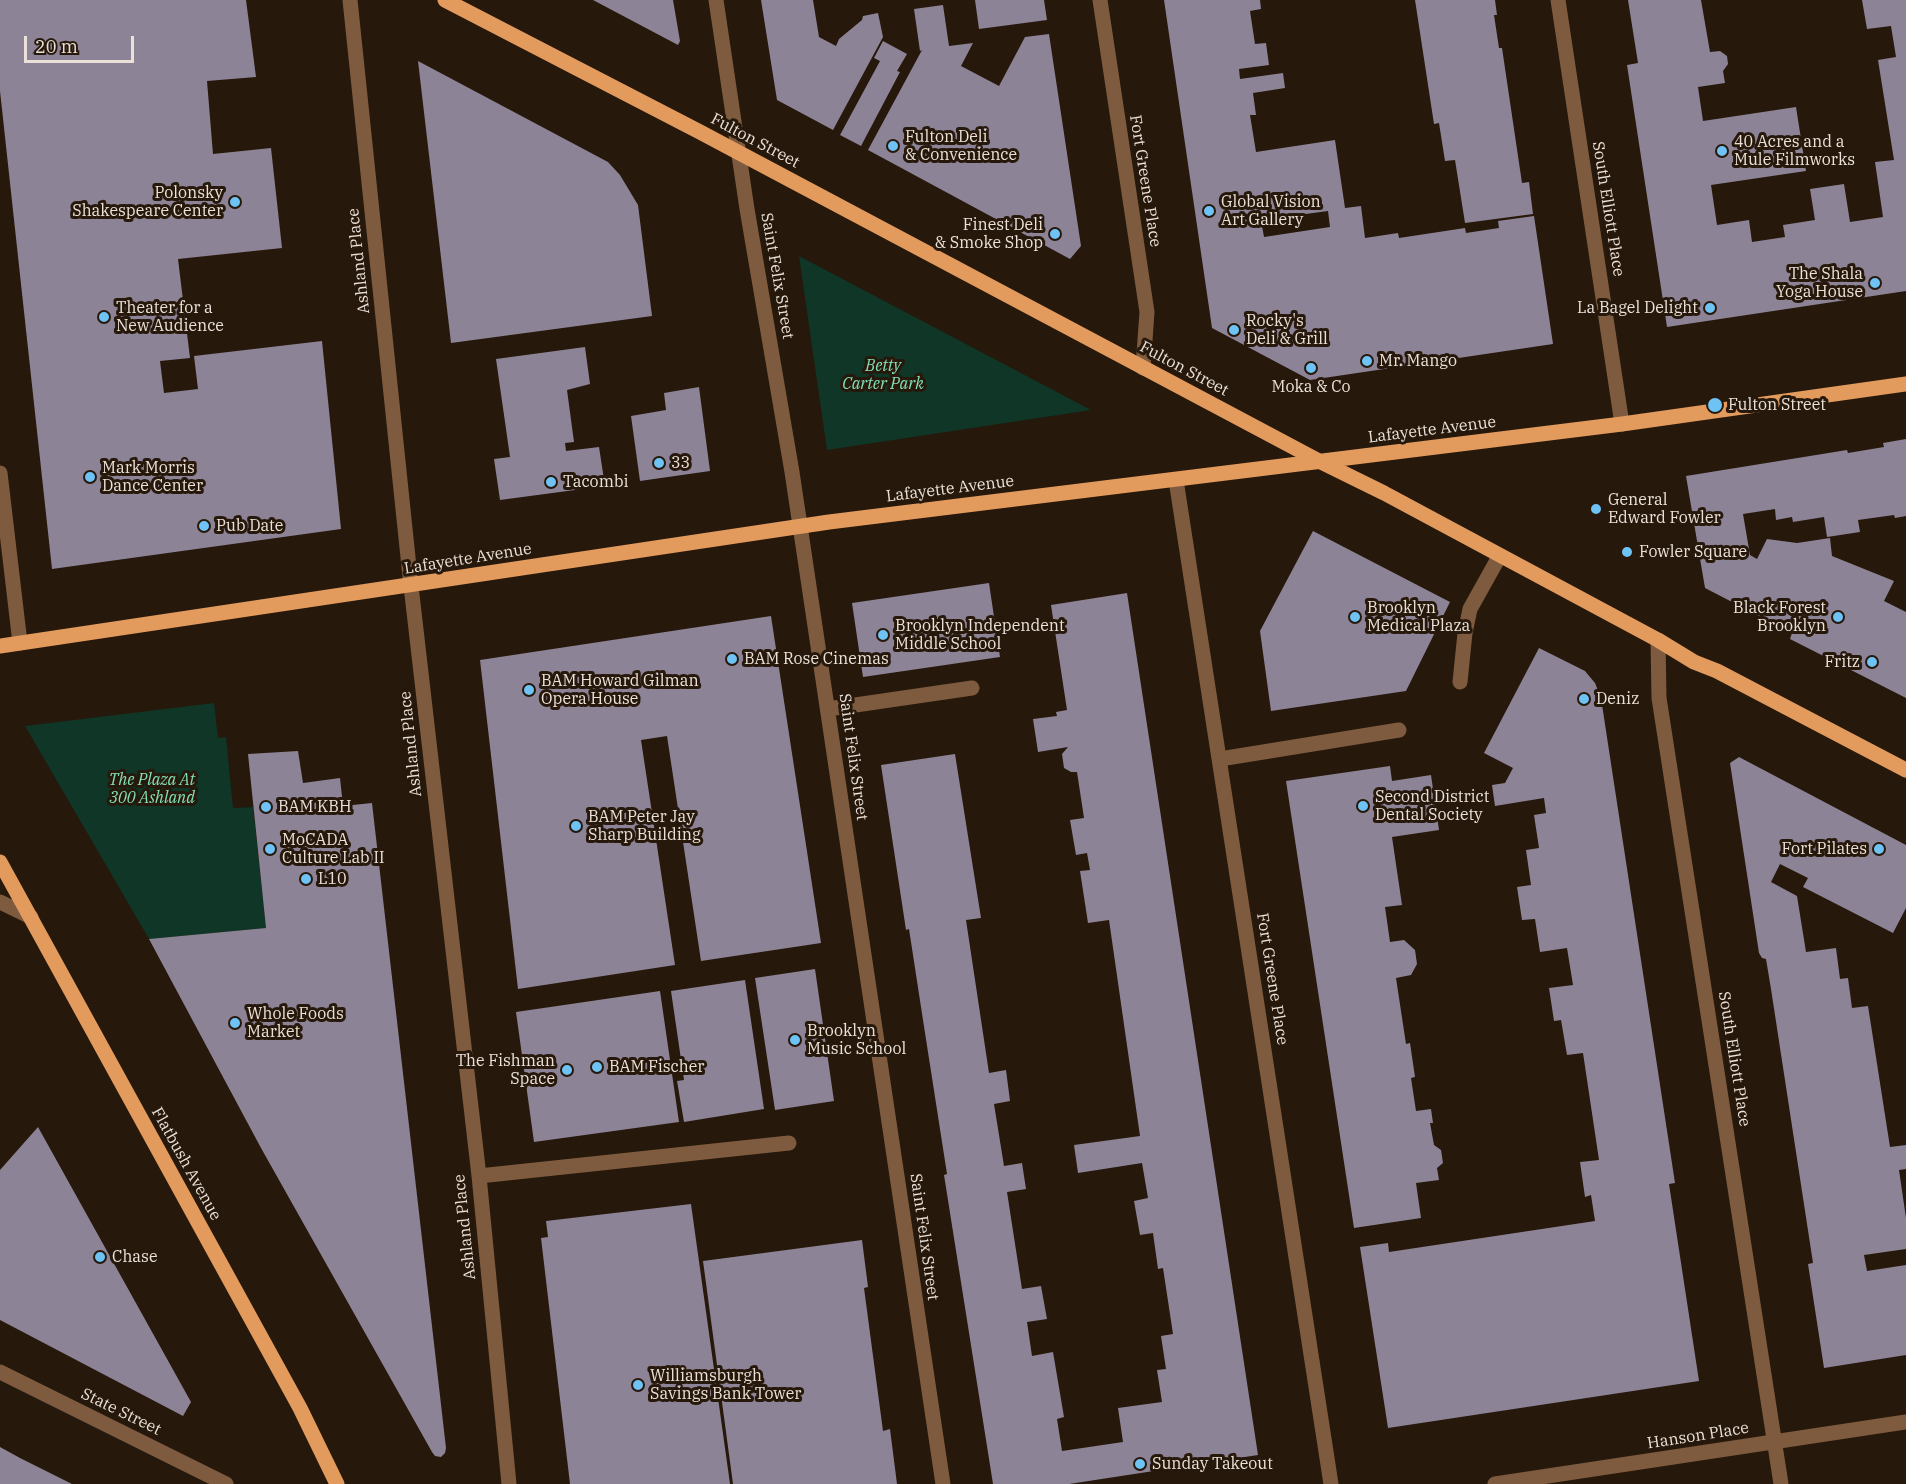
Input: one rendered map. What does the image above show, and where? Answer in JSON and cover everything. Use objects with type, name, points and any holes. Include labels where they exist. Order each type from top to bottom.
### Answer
[{"type":"main road","name":"Fulton Street","points":[[445,0],[1321,462],[1384,493],[1658,640],[1694,662],[1718,671],[1906,771]]},
{"type":"main road","name":"Lafayette Avenue","points":[[0,646],[800,526],[1622,424],[1906,384]]},
{"type":"main road","name":"Flatbush Avenue","points":[[0,862],[300,1408],[337,1484]]},
{"type":"street","name":"Ashland Place","points":[[350,0],[411,586],[479,1176],[509,1484]]},
{"type":"street","name":"Saint Felix Street","points":[[716,0],[747,209],[800,526],[943,1484]]},
{"type":"street","name":"Fort Greene Place","points":[[1100,0],[1147,312],[1143,368]]},
{"type":"street","name":"South Elliott Place","points":[[1558,0],[1622,424]]},
{"type":"street","points":[[0,473],[20,643]]},
{"type":"street","name":"Fort Greene Place","points":[[1176,480],[1331,1484]]},
{"type":"street","points":[[1460,682],[1470,609],[1499,556]]},
{"type":"street","name":"South Elliott Place","points":[[1658,640],[1659,698],[1782,1484]]},
{"type":"street","points":[[828,710],[972,688]]},
{"type":"street","points":[[1220,759],[1400,730]]},
{"type":"street","points":[[0,902],[31,917]]},
{"type":"street","points":[[479,1176],[789,1143]]},
{"type":"street","name":"State Street","points":[[0,1372],[226,1484]]},
{"type":"street","name":"Hanson Place","points":[[1495,1484],[1906,1422]]},
{"type":"green space","name":"Betty Carter Park","points":[[799,256],[1091,410],[827,450]]},
{"type":"green space","name":"The Plaza At 300 Ashland","points":[[214,703],[218,738],[226,737],[233,808],[253,807],[266,928],[149,939],[25,726]]},
{"type":"building","points":[[0,0],[246,0],[256,77],[207,81],[213,154],[271,148],[282,248],[178,259],[190,358],[160,361],[164,393],[198,389],[194,356],[322,341],[341,529],[52,569],[0,91]]},
{"type":"building","points":[[593,0],[673,0],[680,41],[678,45]]},
{"type":"building","points":[[761,0],[813,0],[819,37],[836,46],[839,39],[862,20],[863,16],[878,13],[883,37],[833,130],[777,100]]},
{"type":"building","points":[[975,0],[1044,0],[1047,20],[979,29]]},
{"type":"building","points":[[1164,0],[1260,0],[1261,9],[1250,11],[1255,44],[1266,43],[1269,65],[1239,69],[1240,79],[1283,73],[1285,88],[1253,93],[1256,115],[1250,115],[1256,152],[1335,140],[1345,208],[1361,206],[1365,238],[1398,233],[1399,238],[1465,228],[1466,233],[1499,228],[1498,221],[1534,216],[1553,344],[1310,380],[1212,328]],"holes":[[[1328,211],[1330,227],[1264,237],[1261,220]]]},
{"type":"building","points":[[1415,0],[1495,0],[1497,15],[1494,15],[1499,48],[1502,48],[1522,183],[1529,182],[1533,214],[1465,223],[1455,160],[1445,161],[1439,123],[1434,124]]},
{"type":"building","points":[[1628,0],[1701,0],[1710,52],[1720,51],[1727,56],[1728,64],[1723,71],[1725,83],[1698,87],[1703,121],[1796,107],[1806,171],[1711,185],[1717,225],[1749,220],[1752,242],[1785,237],[1783,225],[1815,220],[1810,189],[1844,184],[1850,222],[1883,217],[1875,162],[1894,160],[1878,60],[1896,57],[1891,26],[1867,29],[1862,0],[1906,0],[1906,291],[1667,327],[1627,65],[1638,63]]},
{"type":"building","points":[[943,5],[949,46],[973,43],[961,66],[999,86],[1025,37],[1049,34],[1081,246],[1070,259],[868,150],[922,50],[920,51],[914,9]]},
{"type":"building","points":[[883,41],[907,54],[861,146],[840,135],[880,61],[874,58]]},
{"type":"building","points":[[418,61],[608,162],[620,175],[638,205],[652,316],[451,343]]},
{"type":"building","points":[[585,347],[590,384],[567,390],[574,442],[565,443],[566,451],[599,447],[605,486],[500,500],[494,459],[510,457],[496,359]]},
{"type":"building","points":[[699,387],[710,471],[640,481],[631,416],[666,410],[664,393]]},
{"type":"building","points":[[1906,439],[1906,516],[1895,518],[1894,515],[1858,520],[1860,532],[1827,537],[1824,517],[1793,522],[1792,517],[1776,520],[1775,509],[1743,514],[1750,555],[1757,559],[1767,539],[1797,543],[1830,538],[1832,556],[1894,581],[1884,601],[1906,612],[1906,698],[1790,639],[1792,633],[1705,588],[1686,476],[1847,450],[1848,453],[1884,447],[1883,443]]},
{"type":"building","name":"Brooklyn Medical Plaza","points":[[1313,531],[1450,602],[1406,691],[1271,711],[1260,631]]},
{"type":"building","points":[[989,583],[1000,657],[863,677],[852,603]]},
{"type":"building","points":[[1127,593],[1258,1455],[1069,1484],[993,1484],[944,1175],[947,1174],[909,929],[906,930],[881,765],[955,754],[981,918],[966,920],[989,1073],[1006,1070],[1010,1101],[994,1104],[1004,1166],[1022,1163],[1026,1189],[1007,1192],[1022,1289],[1041,1286],[1047,1319],[1027,1322],[1032,1356],[1053,1352],[1064,1417],[1057,1419],[1062,1451],[1123,1442],[1118,1408],[1162,1402],[1157,1370],[1166,1369],[1161,1336],[1173,1334],[1163,1268],[1158,1269],[1153,1233],[1140,1235],[1134,1201],[1148,1198],[1142,1163],[1078,1173],[1074,1145],[1140,1136],[1109,920],[1088,923],[1080,871],[1090,870],[1087,853],[1076,855],[1070,820],[1084,818],[1077,772],[1064,768],[1062,754],[1068,747],[1038,752],[1033,719],[1057,716],[1056,712],[1067,710],[1051,605]]},
{"type":"building","name":"BAM Peter Jay Sharp Building","points":[[771,616],[821,943],[701,961],[667,736],[641,740],[675,965],[518,989],[480,660]]},
{"type":"building","points":[[1539,648],[1585,671],[1595,683],[1601,698],[1675,1183],[1669,1184],[1699,1381],[1388,1428],[1360,1247],[1388,1243],[1389,1252],[1595,1221],[1591,1195],[1585,1197],[1580,1162],[1599,1160],[1583,1053],[1567,1055],[1561,1020],[1554,1021],[1549,988],[1573,985],[1567,948],[1540,952],[1535,919],[1522,920],[1517,887],[1531,885],[1526,850],[1539,848],[1534,815],[1546,813],[1544,798],[1495,806],[1492,785],[1505,783],[1513,768],[1484,753]]},
{"type":"building","points":[[298,751],[303,783],[340,778],[343,806],[372,803],[446,1448],[441,1457],[435,1456],[432,1452],[261,1148],[149,939],[266,928],[248,754]]},
{"type":"building","points":[[1739,757],[1906,845],[1906,908],[1893,933],[1803,887],[1808,878],[1780,864],[1771,882],[1797,896],[1806,952],[1836,948],[1840,979],[1848,978],[1852,1008],[1868,1006],[1890,1147],[1906,1145],[1906,1169],[1899,1170],[1906,1218],[1906,1249],[1864,1255],[1867,1271],[1906,1265],[1906,1355],[1824,1368],[1808,1264],[1813,1263],[1771,989],[1766,959],[1762,958],[1759,953],[1730,763]]},
{"type":"building","points":[[1390,766],[1392,781],[1431,775],[1439,830],[1392,837],[1402,905],[1385,907],[1390,942],[1404,940],[1415,950],[1417,964],[1411,975],[1396,978],[1406,1044],[1410,1043],[1415,1077],[1411,1078],[1416,1111],[1431,1109],[1433,1123],[1430,1123],[1434,1145],[1441,1150],[1443,1163],[1437,1168],[1439,1180],[1416,1183],[1421,1218],[1354,1228],[1286,781]]},
{"type":"building","name":"Brooklyn Music School","points":[[815,969],[834,1101],[775,1110],[755,978]]},
{"type":"building","points":[[745,980],[764,1109],[684,1122],[677,1081],[684,1080],[671,991]]},
{"type":"building","name":"BAM Fischer","points":[[660,991],[679,1122],[534,1142],[516,1012]]},
{"type":"building","points":[[38,1127],[191,1402],[183,1416],[0,1320],[0,1170]]},
{"type":"building","name":"Williamsburgh Savings Bank Tower","points":[[691,1204],[730,1484],[570,1484],[541,1238],[548,1237],[546,1221]]},
{"type":"building","points":[[862,1240],[868,1287],[864,1288],[883,1431],[890,1429],[897,1484],[733,1484],[703,1261]]},
{"type":"building","points":[[0,1447],[20,1458],[72,1484],[0,1484]]},
{"type":"place","name":"Fulton Deli & Convenience","points":[[893,146]]},
{"type":"place","name":"40 Acres and a Mule Filmworks","points":[[1722,151]]},
{"type":"place","name":"Polonsky Shakespeare Center","points":[[235,202]]},
{"type":"place","name":"Global Vision Art Gallery","points":[[1209,211]]},
{"type":"place","name":"Finest Deli & Smoke Shop","points":[[1055,234]]},
{"type":"place","name":"The Shala Yoga House","points":[[1875,283]]},
{"type":"place","name":"La Bagel Delight","points":[[1710,308]]},
{"type":"place","name":"Theater for a New Audience","points":[[104,317]]},
{"type":"place","name":"Rocky's Deli & Grill","points":[[1234,330]]},
{"type":"place","name":"Mr. Mango","points":[[1367,361]]},
{"type":"place","name":"Moka & Co","points":[[1311,368]]},
{"type":"place","name":"Fulton Street","points":[[1715,405]]},
{"type":"place","name":"33","points":[[659,463]]},
{"type":"place","name":"Mark Morris Dance Center","points":[[90,477]]},
{"type":"place","name":"Tacombi","points":[[551,482]]},
{"type":"place","name":"General Edward Fowler","points":[[1596,509]]},
{"type":"place","name":"Pub Date","points":[[204,526]]},
{"type":"place","name":"Fowler Square","points":[[1627,552]]},
{"type":"place","name":"Brooklyn Medical Plaza","points":[[1355,617]]},
{"type":"place","name":"Black Forest Brooklyn","points":[[1838,617]]},
{"type":"place","name":"Brooklyn Independent Middle School","points":[[883,635]]},
{"type":"place","name":"BAM Rose Cinemas","points":[[732,659]]},
{"type":"place","name":"Fritz","points":[[1872,662]]},
{"type":"place","name":"BAM Howard Gilman Opera House","points":[[529,690]]},
{"type":"place","name":"Deniz","points":[[1584,699]]},
{"type":"place","name":"Second District Dental Society","points":[[1363,806]]},
{"type":"place","name":"BAM KBH","points":[[266,807]]},
{"type":"place","name":"BAM Peter Jay Sharp Building","points":[[576,826]]},
{"type":"place","name":"MoCADA Culture Lab II","points":[[270,849]]},
{"type":"place","name":"Fort Pilates","points":[[1879,849]]},
{"type":"place","name":"L10","points":[[306,879]]},
{"type":"place","name":"Whole Foods Market","points":[[235,1023]]},
{"type":"place","name":"Brooklyn Music School","points":[[795,1040]]},
{"type":"place","name":"BAM Fischer","points":[[597,1067]]},
{"type":"place","name":"The Fishman Space","points":[[567,1070]]},
{"type":"place","name":"Chase","points":[[100,1257]]},
{"type":"place","name":"Williamsburgh Savings Bank Tower","points":[[638,1385]]},
{"type":"place","name":"Sunday Takeout","points":[[1140,1464]]}]
